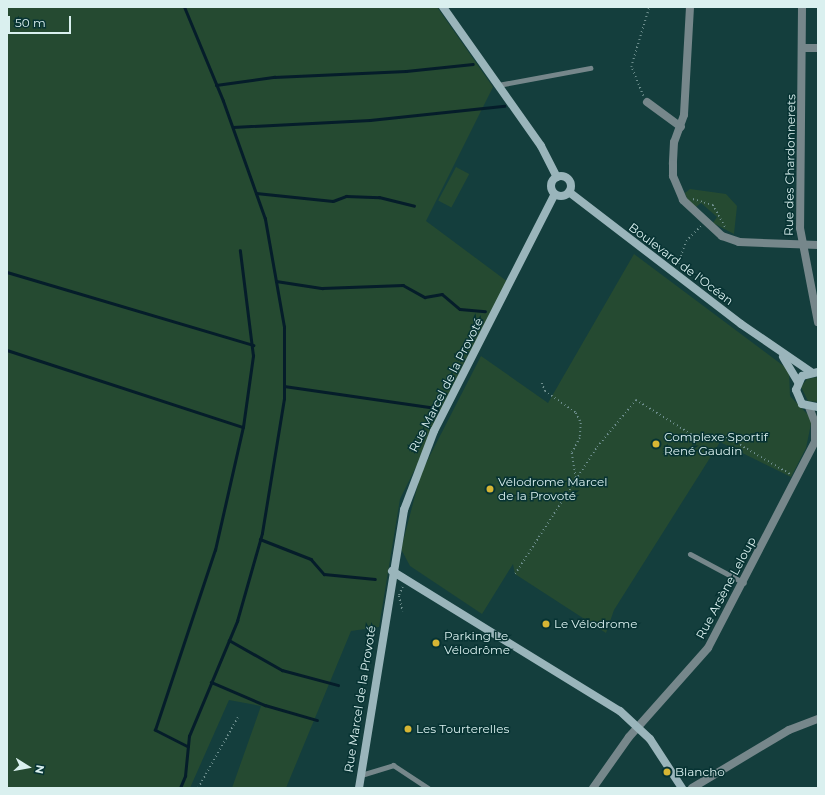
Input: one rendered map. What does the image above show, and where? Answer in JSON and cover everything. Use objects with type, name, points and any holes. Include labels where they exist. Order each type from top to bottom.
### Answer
[{"type":"main road","points":[[443,7],[541,146],[557,177],[569,180],[569,192],[564,195],[555,194],[551,185],[557,177]]},
{"type":"main road","name":"Boulevard de l'Océan","points":[[569,192],[781,354],[815,371]]},
{"type":"main road","name":"Rue Marcel de la Provoté","points":[[359,788],[392,572],[404,510],[424,451],[555,194]]},
{"type":"main road","name":"Boulevard de l'Océan","points":[[781,354],[798,382],[798,397],[809,407]]},
{"type":"main road","points":[[798,382],[815,371]]},
{"type":"main road","points":[[809,407],[818,408]]},
{"type":"main road","points":[[392,572],[408,578],[638,726],[682,788]]},
{"type":"street","points":[[690,7],[681,127],[674,142],[673,176],[683,200],[706,222],[734,240],[818,245]]},
{"type":"street","name":"Rue des Chardonnerets","points":[[802,7],[801,244],[818,322]]},
{"type":"street","points":[[803,48],[818,48]]},
{"type":"street","points":[[647,102],[681,127]]},
{"type":"street","name":"Rue Arsène Leloup","points":[[593,788],[638,726],[708,648],[744,583],[816,438],[815,423],[809,407]]},
{"type":"street","points":[[692,788],[789,730],[818,720]]},
{"type":"lane","points":[[498,85],[590,68]]},
{"type":"lane","points":[[690,554],[744,583]]},
{"type":"lane","points":[[361,775],[393,765],[428,788]]},
{"type":"path","points":[[647,102],[635,83],[631,67],[649,7]]},
{"type":"path","points":[[683,200],[705,200],[713,205],[734,240]]},
{"type":"path","points":[[673,272],[686,241],[706,222]]},
{"type":"path","points":[[542,383],[545,391],[576,413],[581,423],[580,438],[572,454],[576,480]]},
{"type":"path","points":[[515,574],[597,447],[636,400],[701,438],[723,435],[797,478]]},
{"type":"path","points":[[403,612],[399,596],[408,578]]},
{"type":"path","points":[[198,788],[238,717]]},
{"type":"green space","points":[[7,7],[437,7],[493,87],[426,221],[508,282],[400,499],[379,627],[351,631],[286,788],[232,788],[261,706],[229,700],[190,788],[7,788]]},
{"type":"green space","points":[[456,167],[469,174],[451,208],[438,201]]},
{"type":"green space","points":[[690,189],[726,194],[737,206],[734,234],[713,223],[717,217],[701,203],[696,207],[688,201],[685,193]]},
{"type":"green space","name":"Complexe Sportif René Gaudin","points":[[634,254],[789,370],[790,396],[812,419],[806,448],[791,477],[720,442],[614,610],[606,633],[515,574],[513,564],[482,614],[410,566],[401,549],[421,473],[481,356],[548,403]]},
{"type":"green space","points":[[818,377],[818,402],[808,401],[801,387],[807,379]]},
{"type":"waterway","points":[[180,788],[185,776],[189,736],[237,621],[262,533],[284,399],[284,327],[265,219],[223,101],[184,7]]},
{"type":"waterway","points":[[216,85],[274,77],[406,71],[473,64]]},
{"type":"waterway","points":[[233,127],[370,120],[504,106]]},
{"type":"waterway","points":[[256,193],[333,201],[346,196],[379,197],[414,206]]},
{"type":"waterway","points":[[188,747],[155,730],[215,550],[243,427],[253,356],[240,251]]},
{"type":"waterway","points":[[7,272],[253,345]]},
{"type":"waterway","points":[[276,281],[322,288],[403,285],[425,297],[442,294],[460,309],[485,311]]},
{"type":"waterway","points":[[7,350],[243,427]]},
{"type":"waterway","points":[[284,386],[437,408]]},
{"type":"waterway","points":[[260,539],[311,559],[324,574],[375,579]]},
{"type":"waterway","points":[[229,640],[282,670],[338,685]]},
{"type":"waterway","points":[[211,682],[265,705],[317,720]]},
{"type":"place","name":"Complexe Sportif René Gaudin","points":[[656,444]]},
{"type":"place","name":"Vélodrome Marcel de la Provoté","points":[[490,489]]},
{"type":"place","name":"Le Vélodrome","points":[[546,624]]},
{"type":"place","name":"Parking Le Vélodrôme","points":[[436,643]]},
{"type":"place","name":"Les Tourterelles","points":[[408,729]]},
{"type":"place","name":"Blancho","points":[[667,772]]}]
